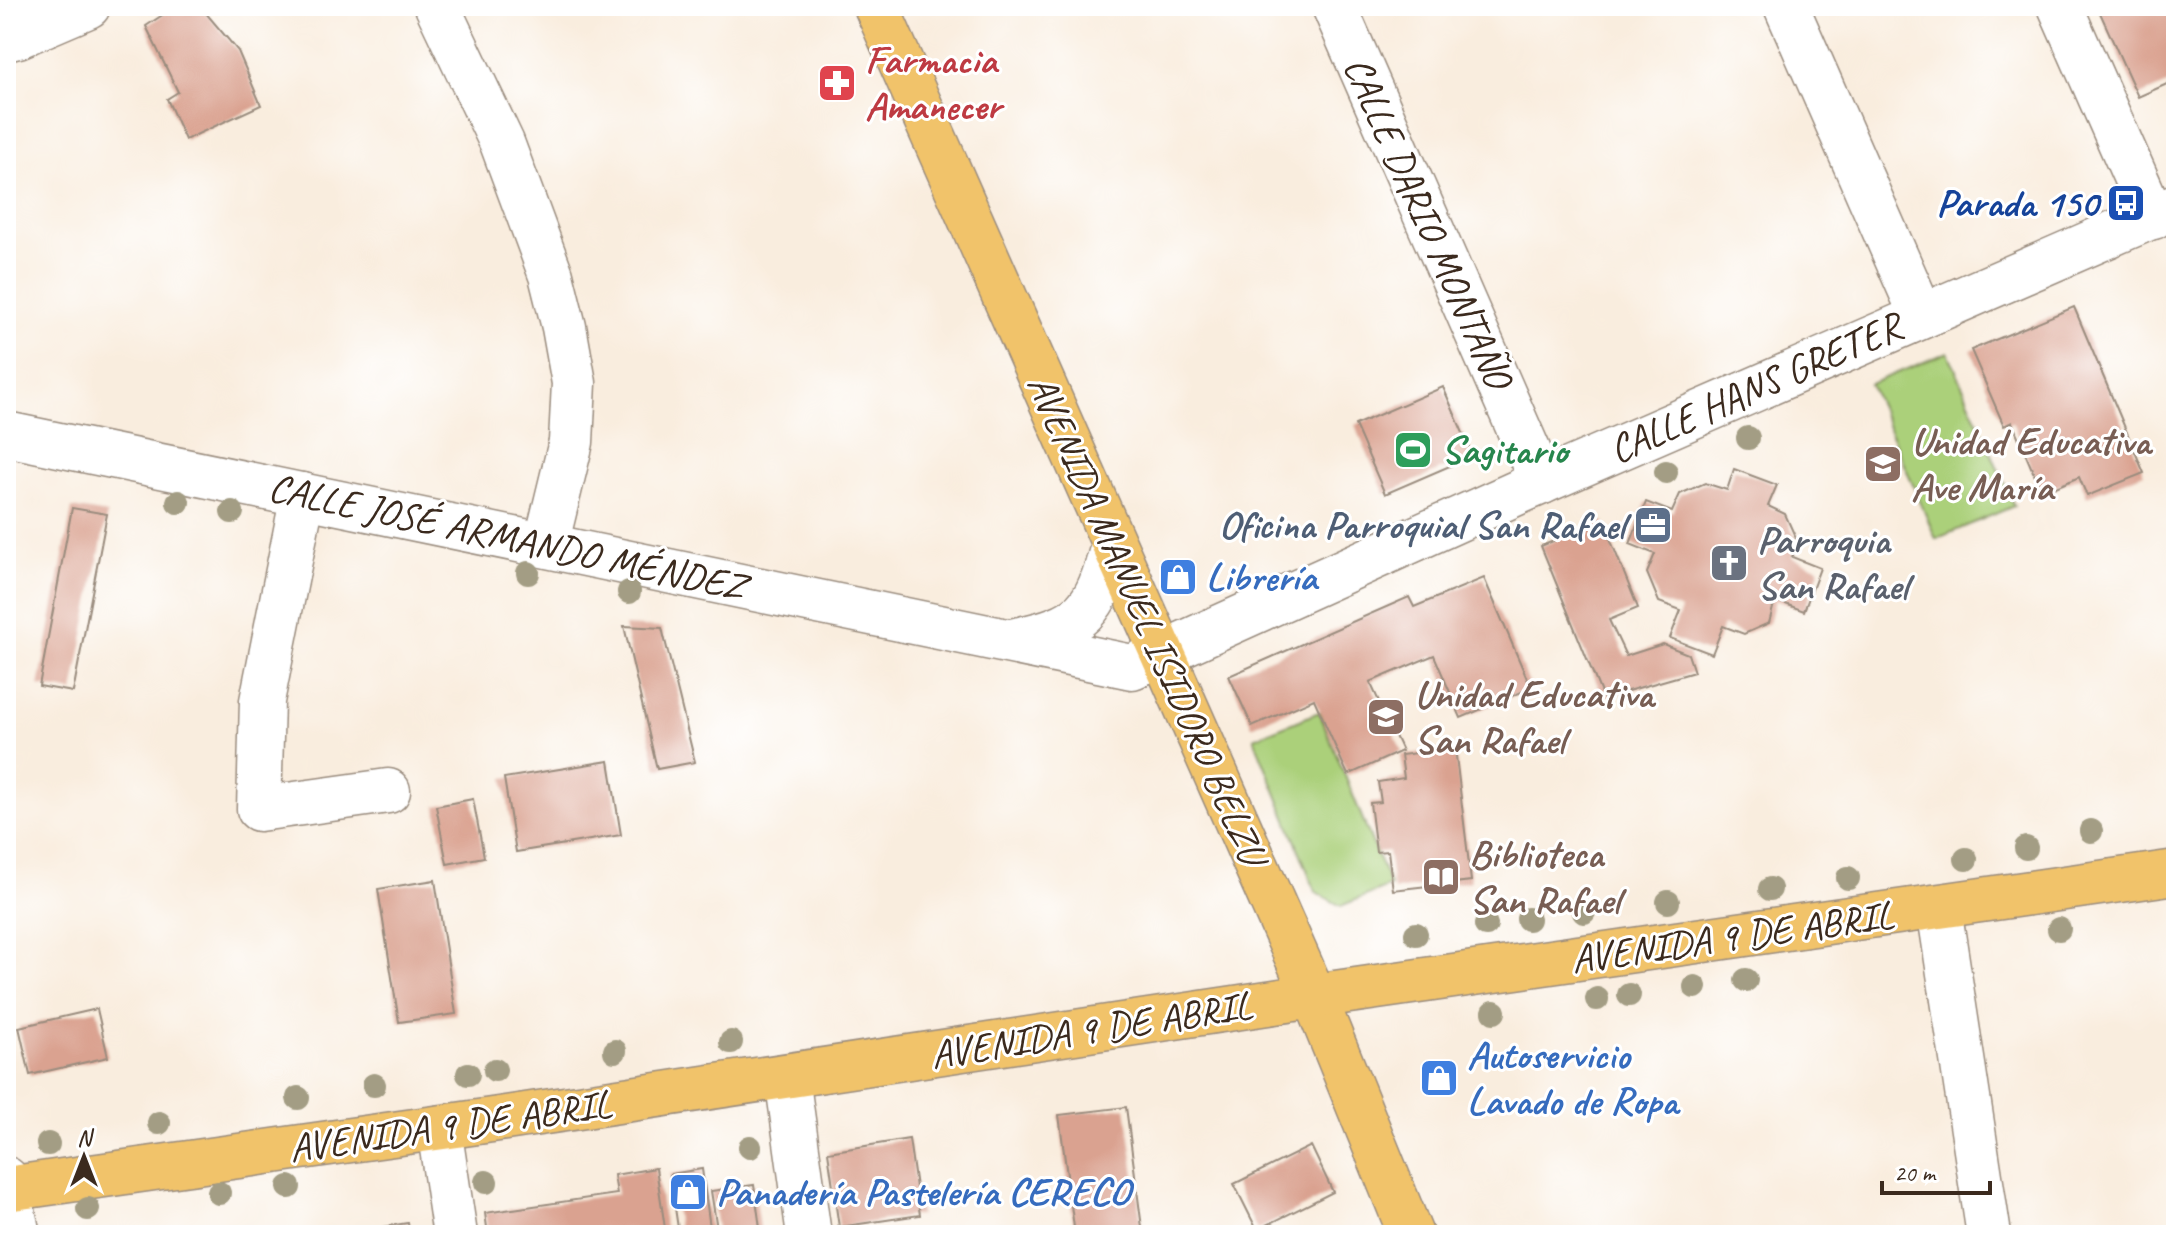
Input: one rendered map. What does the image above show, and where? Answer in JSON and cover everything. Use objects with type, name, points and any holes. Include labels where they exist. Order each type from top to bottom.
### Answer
[{"type":"main road","name":"AVENIDA MANUEL ISIDORO BELZU","points":[[876,6],[1314,996],[1411,1235]]},
{"type":"main road","name":"AVENIDA 9 DE ABRIL","points":[[7,1186],[439,1128],[1314,996],[2176,872]]},
{"type":"street","points":[[6,39],[88,6]]},
{"type":"street","points":[[437,6],[502,143],[551,275],[564,327],[574,383],[571,442],[546,545]]},
{"type":"street","name":"CALLE DARIO MONTAÑO","points":[[1334,6],[1542,482]]},
{"type":"street","points":[[1786,6],[1922,316]]},
{"type":"street","points":[[2060,6],[2164,211]]},
{"type":"street","name":"CALLE HANS GRETER","points":[[1162,653],[1542,482],[2164,211]]},
{"type":"street","name":"CALLE JOSÉ ARMANDO MÉNDEZ","points":[[6,434],[1132,667],[1162,653]]},
{"type":"street","points":[[303,495],[262,701],[259,809],[388,791]]},
{"type":"street","name":"CALLE JOSÉ ARMANDO MÉNDEZ","points":[[1008,641],[1045,634],[1076,621],[1097,595],[1113,545]]},
{"type":"street","points":[[1939,908],[1989,1235]]},
{"type":"street","points":[[787,1077],[809,1235]]},
{"type":"street","points":[[439,1128],[455,1235]]},
{"type":"street","points":[[7,1186],[18,1235]]},
{"type":"green space","points":[[1948,352],[2014,506],[1936,539],[1870,384]]},
{"type":"green space","points":[[1319,712],[1390,886],[1341,906],[1316,892],[1254,738]]},
{"type":"building","points":[[176,6],[200,6],[238,51],[261,105],[185,140],[167,99],[178,92],[146,26]]},
{"type":"building","points":[[2097,6],[2168,6],[2176,17],[2176,80],[2138,97]]},
{"type":"building","points":[[2074,307],[2144,473],[2087,496],[2079,477],[2042,493],[2012,422],[2004,426],[1971,350]]},
{"type":"building","points":[[1443,387],[1473,456],[1385,494],[1355,425]]},
{"type":"building","name":"Parroquia San Rafael","points":[[1734,469],[1777,485],[1768,506],[1785,514],[1798,543],[1792,557],[1820,568],[1804,611],[1775,600],[1769,623],[1744,634],[1723,626],[1712,654],[1670,638],[1681,610],[1659,602],[1647,573],[1655,554],[1630,544],[1646,502],[1672,512],[1680,494],[1705,483],[1727,490]]},
{"type":"building","points":[[72,508],[107,514],[73,692],[39,686]]},
{"type":"building","points":[[1603,521],[1638,608],[1609,620],[1626,656],[1663,644],[1688,654],[1694,672],[1603,698],[1541,546]]},
{"type":"building","points":[[1484,578],[1531,688],[1461,718],[1434,655],[1370,682],[1402,751],[1348,775],[1314,699],[1252,726],[1229,676],[1409,597],[1414,607]]},
{"type":"building","points":[[624,626],[662,628],[695,762],[657,769]]},
{"type":"building","points":[[1455,748],[1471,881],[1393,890],[1388,851],[1376,852],[1370,803],[1381,802],[1378,782],[1404,778],[1401,755]]},
{"type":"building","points":[[609,761],[621,835],[516,852],[504,778]]},
{"type":"building","points":[[473,799],[484,857],[447,864],[436,806]]},
{"type":"building","points":[[435,880],[456,1014],[399,1022],[378,889]]},
{"type":"building","points":[[97,1009],[108,1057],[30,1075],[19,1027]]},
{"type":"building","points":[[1126,1107],[1143,1235],[1075,1235],[1059,1115]]},
{"type":"building","points":[[909,1139],[920,1215],[839,1227],[828,1152]]},
{"type":"building","points":[[1311,1146],[1333,1192],[1257,1230],[1234,1184]]},
{"type":"building","points":[[656,1168],[666,1235],[488,1235],[485,1213],[617,1194],[614,1175]]},
{"type":"building","points":[[702,1169],[711,1235],[679,1235],[670,1174]]},
{"type":"building","points":[[754,1185],[761,1235],[718,1235],[711,1191]]},
{"type":"building","points":[[408,1223],[410,1235],[344,1235],[344,1233]]},
{"type":"place","name":"Farmacia Amanecer","points":[[837,83]]},
{"type":"place","name":"Parada 150","points":[[2126,203]]},
{"type":"place","name":"Sagitario","points":[[1413,450]]},
{"type":"place","name":"Unidad Educativa Ave María","points":[[1883,464]]},
{"type":"place","name":"Oficina Parroquial San Rafael","points":[[1653,525]]},
{"type":"place","name":"Parroquia San Rafael","points":[[1729,563]]},
{"type":"place","name":"Librería","points":[[1178,577]]},
{"type":"place","name":"Unidad Educativa San Rafael","points":[[1386,717]]},
{"type":"place","name":"Biblioteca San Rafael","points":[[1441,877]]},
{"type":"place","name":"Autoservicio Lavado de Ropa","points":[[1439,1078]]},
{"type":"place","name":"Panadería Pastelería CERECO","points":[[688,1192]]}]
